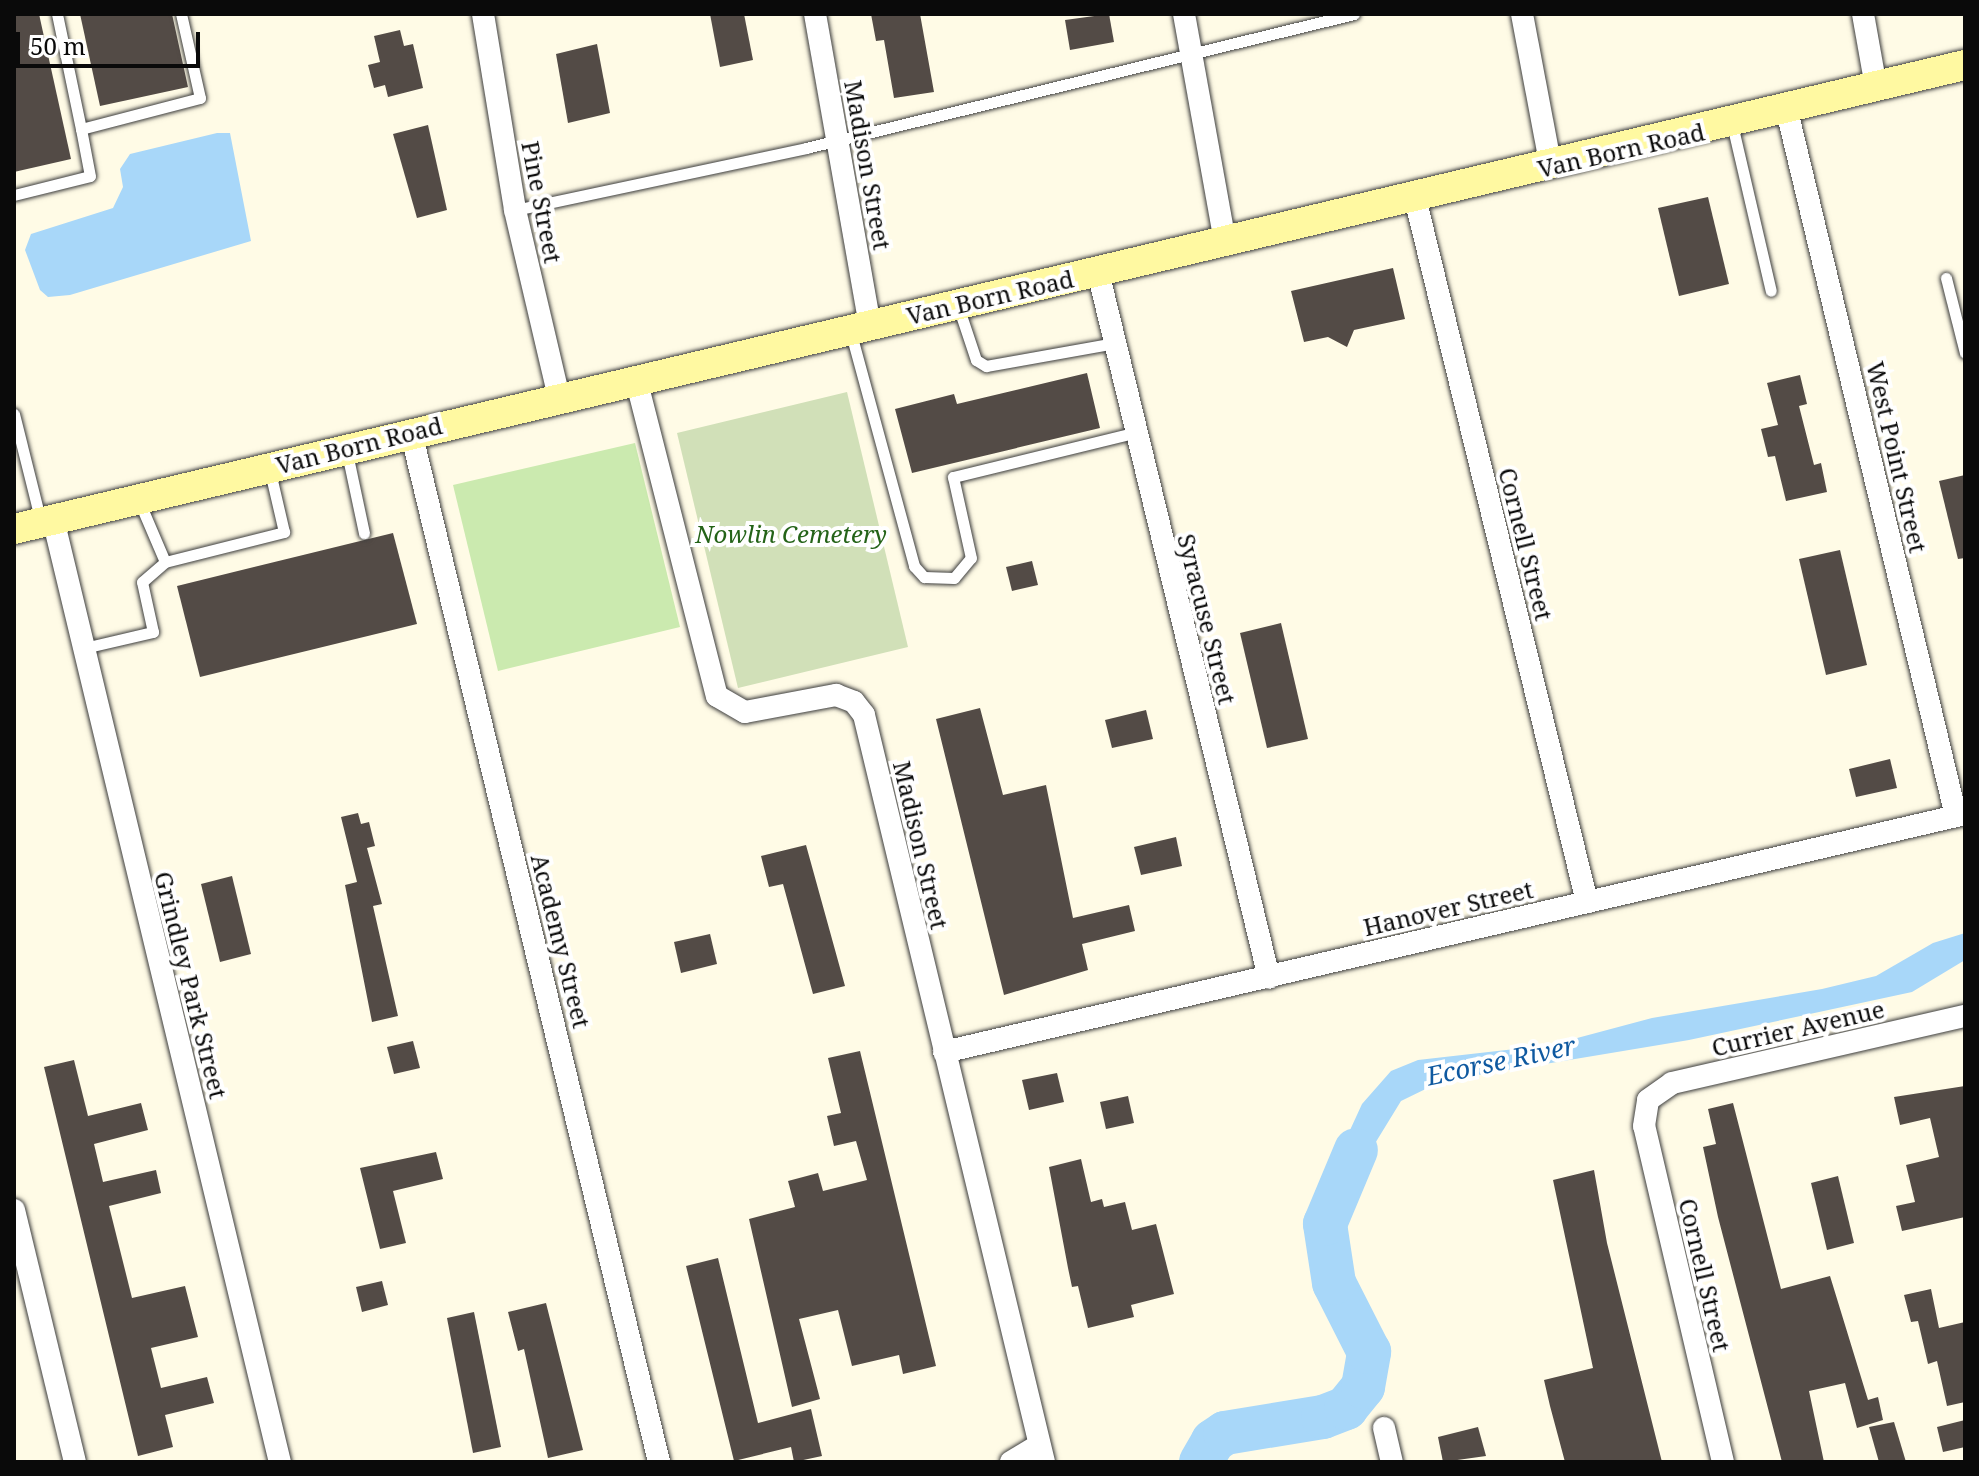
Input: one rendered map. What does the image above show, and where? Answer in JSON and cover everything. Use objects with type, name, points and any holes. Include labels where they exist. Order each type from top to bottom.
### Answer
[{"type":"main road","name":"Van Born Road","points":[[36,523],[636,379],[1787,111],[1965,65]]},
{"type":"street","name":"Pine Street","points":[[483,14],[515,210],[559,398]]},
{"type":"street","name":"Madison Street","points":[[815,14],[836,138],[860,327]]},
{"type":"street","points":[[1184,14],[1225,241]]},
{"type":"street","points":[[1522,14],[1551,167]]},
{"type":"street","points":[[1863,14],[1876,87]]},
{"type":"street","name":"West Point Street","points":[[1787,111],[1960,815]]},
{"type":"street","name":"Cornell Street","points":[[1415,198],[1587,902]]},
{"type":"street","name":"Syracuse Street","points":[[1098,272],[1269,978]]},
{"type":"street","name":"Madison Street","points":[[636,379],[717,696],[745,712],[836,695],[854,702],[864,715],[1041,1453]]},
{"type":"street","name":"Academy Street","points":[[411,432],[659,1462]]},
{"type":"street","name":"Grindley Park Street","points":[[36,523],[84,648],[280,1462]]},
{"type":"street","name":"Hanover Street","points":[[944,1052],[1960,815]]},
{"type":"street","name":"Currier Avenue","points":[[1648,1100],[1672,1083],[1965,1016]]},
{"type":"street","name":"Cornell Street","points":[[1648,1100],[1644,1126],[1723,1462]]},
{"type":"street","points":[[14,1210],[75,1462]]},
{"type":"street","points":[[1384,1428],[1392,1462]]},
{"type":"street","points":[[1011,1462],[1041,1453]]},
{"type":"lane","points":[[14,195],[90,176],[57,14]]},
{"type":"lane","points":[[81,129],[200,98],[181,14]]},
{"type":"lane","points":[[515,210],[836,138],[1354,14]]},
{"type":"lane","points":[[1732,124],[1771,291]]},
{"type":"lane","points":[[1946,278],[1965,353]]},
{"type":"lane","points":[[958,304],[976,360],[986,366],[1115,343]]},
{"type":"lane","points":[[860,327],[914,566],[939,581],[954,578],[971,558],[951,483],[959,473],[1137,432]]},
{"type":"lane","points":[[14,414],[36,523]]},
{"type":"lane","points":[[346,448],[364,533]]},
{"type":"lane","points":[[84,648],[153,632],[142,582],[165,562],[284,532],[269,467]]},
{"type":"lane","points":[[138,499],[165,562]]},
{"type":"green space","name":"Nowlin Cemetery","points":[[847,392],[908,647],[738,688],[677,433]]},
{"type":"green space","points":[[635,443],[680,627],[498,671],[453,485]]},
{"type":"water","points":[[217,133],[230,133],[251,241],[70,295],[48,297],[40,290],[25,250],[31,234],[113,208],[123,187],[120,169],[130,154]]},
{"type":"water","points":[[1965,933],[1965,960],[1912,992],[1689,1040],[1442,1081],[1401,1101],[1336,1207],[1317,1202],[1362,1104],[1391,1071],[1418,1060],[1551,1045],[1652,1018],[1822,989],[1876,976],[1933,943]]},
{"type":"building","points":[[14,14],[39,14],[71,159],[14,172]]},
{"type":"building","points":[[80,14],[172,14],[188,87],[100,106]]},
{"type":"building","points":[[710,14],[744,14],[753,60],[720,67]]},
{"type":"building","points":[[871,14],[920,14],[934,92],[894,98],[884,40],[876,41]]},
{"type":"building","points":[[1109,14],[1114,42],[1070,50],[1065,20]]},
{"type":"building","points":[[400,30],[404,46],[413,44],[423,88],[388,97],[385,85],[374,88],[368,65],[380,62],[374,36]]},
{"type":"building","points":[[597,44],[610,113],[568,123],[556,54]]},
{"type":"building","points":[[428,125],[447,210],[417,218],[393,134]]},
{"type":"building","points":[[1708,197],[1729,284],[1679,296],[1658,208]]},
{"type":"building","points":[[1393,268],[1405,319],[1354,330],[1347,347],[1328,337],[1304,342],[1291,291]]},
{"type":"building","points":[[1087,373],[1100,428],[912,473],[895,409],[954,394],[957,404]]},
{"type":"building","points":[[1800,375],[1807,404],[1799,406],[1814,465],[1821,463],[1827,492],[1786,501],[1775,456],[1768,457],[1761,429],[1778,425],[1767,383]]},
{"type":"building","points":[[1965,475],[1965,558],[1958,559],[1939,481]]},
{"type":"building","points":[[393,533],[417,624],[200,677],[177,586]]},
{"type":"building","points":[[1840,550],[1867,665],[1826,675],[1799,559]]},
{"type":"building","points":[[1032,561],[1038,585],[1012,591],[1006,567]]},
{"type":"building","points":[[1281,623],[1308,739],[1267,748],[1240,633]]},
{"type":"building","points":[[980,708],[1003,795],[1046,785],[1073,918],[1129,905],[1135,931],[1082,944],[1088,970],[1004,995],[936,719]]},
{"type":"building","points":[[1146,710],[1153,739],[1112,748],[1105,720]]},
{"type":"building","points":[[1890,759],[1897,788],[1856,797],[1849,769]]},
{"type":"building","points":[[358,813],[361,824],[369,822],[375,846],[367,848],[382,904],[373,906],[398,1016],[372,1022],[345,885],[357,882],[341,817]]},
{"type":"building","points":[[1176,837],[1182,866],[1141,875],[1134,847]]},
{"type":"building","points":[[806,845],[845,986],[813,994],[783,884],[769,887],[761,856]]},
{"type":"building","points":[[232,876],[251,954],[220,962],[201,884]]},
{"type":"building","points":[[710,934],[717,964],[681,973],[674,942]]},
{"type":"building","points":[[413,1041],[420,1068],[394,1074],[387,1047]]},
{"type":"building","points":[[860,1051],[936,1366],[903,1374],[899,1355],[852,1366],[838,1310],[799,1319],[820,1399],[792,1407],[749,1219],[795,1207],[788,1181],[818,1173],[823,1191],[867,1180],[856,1141],[834,1146],[827,1116],[841,1113],[828,1058]]},
{"type":"building","points":[[74,1060],[88,1116],[141,1103],[148,1130],[94,1144],[103,1182],[156,1170],[161,1193],[109,1206],[132,1298],[185,1286],[198,1337],[151,1348],[161,1388],[207,1377],[214,1403],[165,1415],[173,1447],[138,1456],[44,1067]]},
{"type":"building","points":[[1057,1073],[1064,1102],[1029,1110],[1022,1080]]},
{"type":"building","points":[[1965,1086],[1965,1217],[1902,1231],[1896,1206],[1915,1202],[1906,1165],[1939,1157],[1930,1118],[1900,1125],[1894,1097]]},
{"type":"building","points":[[1128,1096],[1134,1123],[1106,1129],[1100,1102]]},
{"type":"building","points":[[1733,1103],[1781,1289],[1830,1276],[1868,1400],[1878,1397],[1883,1420],[1857,1428],[1845,1383],[1809,1391],[1824,1462],[1782,1462],[1718,1217],[1703,1147],[1716,1144],[1708,1109]]},
{"type":"building","points":[[436,1152],[443,1179],[393,1191],[406,1243],[380,1249],[360,1168]]},
{"type":"building","points":[[1081,1159],[1091,1202],[1102,1199],[1104,1207],[1125,1202],[1132,1230],[1156,1224],[1174,1294],[1131,1305],[1134,1317],[1088,1328],[1078,1286],[1072,1287],[1049,1167]]},
{"type":"building","points":[[1594,1170],[1607,1243],[1662,1462],[1565,1462],[1550,1406],[1544,1380],[1593,1368],[1553,1180]]},
{"type":"building","points":[[1838,1176],[1854,1243],[1827,1250],[1811,1183]]},
{"type":"building","points":[[718,1258],[758,1423],[811,1409],[822,1456],[794,1462],[791,1447],[734,1461],[686,1266]]},
{"type":"building","points":[[382,1281],[388,1305],[362,1312],[356,1287]]},
{"type":"building","points":[[1931,1289],[1939,1328],[1965,1322],[1965,1402],[1947,1406],[1937,1361],[1928,1364],[1918,1321],[1911,1322],[1904,1295]]},
{"type":"building","points":[[546,1303],[583,1450],[548,1458],[524,1349],[518,1351],[508,1312]]},
{"type":"building","points":[[474,1312],[501,1447],[473,1453],[447,1318]]},
{"type":"building","points":[[1965,1420],[1965,1447],[1943,1452],[1937,1427]]},
{"type":"building","points":[[1894,1422],[1906,1462],[1879,1462],[1869,1427]]},
{"type":"building","points":[[1478,1427],[1486,1456],[1443,1462],[1438,1437]]},
{"type":"waterway","name":"Ecorse River","points":[[1201,1462],[1213,1441],[1225,1433],[1323,1417],[1346,1408],[1363,1387],[1369,1352],[1334,1283],[1325,1224],[1356,1150]]}]
